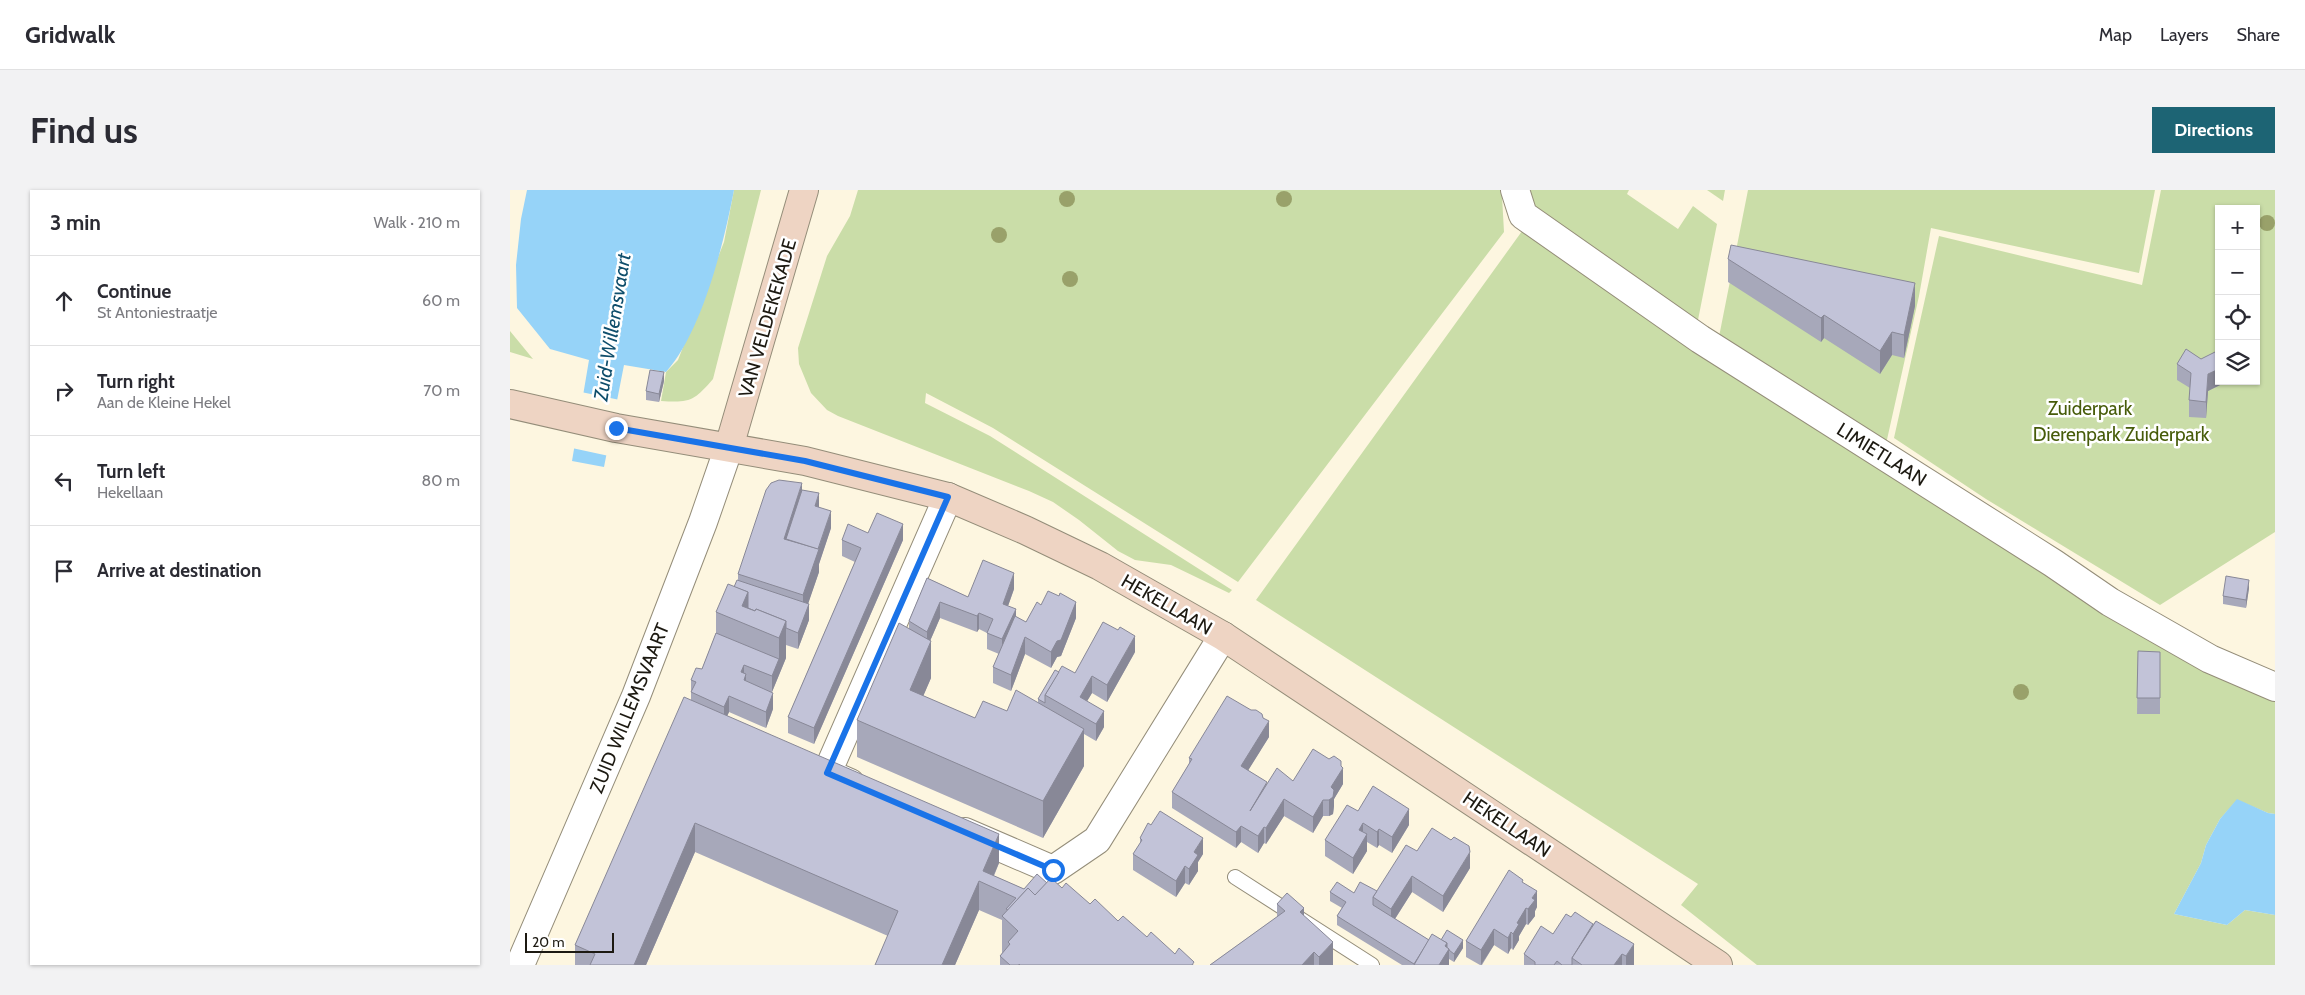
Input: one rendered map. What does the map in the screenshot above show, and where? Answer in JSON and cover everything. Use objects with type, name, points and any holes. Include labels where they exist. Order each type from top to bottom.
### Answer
[{"type":"main road","name":"VAN VELDEKEKADE","points":[[729,447],[804,190]]},
{"type":"main road","name":"HEKELLAAN","points":[[510,404],[616,428],[805,461],[948,497],[1025,530],[1100,566],[1223,636],[1718,965]]},
{"type":"main road","points":[[510,420],[542,412]]},
{"type":"street","name":"LIMIETLAAN","points":[[1515,190],[1524,216],[1700,339],[2053,563],[2110,602],[2210,659],[2275,687]]},
{"type":"street","name":"ZUID WILLEMSVAART","points":[[520,965],[636,696],[703,522],[729,447]]},
{"type":"street","points":[[872,793],[827,773],[948,497]]},
{"type":"street","points":[[945,824],[1053,870],[1097,840],[1223,636]]},
{"type":"lane","points":[[1235,877],[1372,965]]},
{"type":"green space","points":[[734,190],[761,190],[713,379],[701,392],[691,399],[679,402],[661,401],[666,372],[678,360],[724,242]]},
{"type":"green space","points":[[858,190],[1500,190],[1504,232],[1238,582],[993,428],[926,393],[925,403],[990,436],[1232,590],[1229,593],[1171,565],[1135,560],[1118,551],[1053,502],[838,416],[827,410],[811,393],[799,364],[798,348],[827,256],[850,216]]},
{"type":"green space","points":[[1531,190],[1629,190],[1627,194],[1678,229],[1693,206],[1717,224],[1697,325],[1531,210]]},
{"type":"green space","points":[[1707,190],[1725,190],[1723,201]]},
{"type":"green space","points":[[1748,190],[2155,190],[2139,273],[1931,228],[1919,296],[1882,462],[2275,699],[2275,814],[2237,800],[2220,819],[2206,845],[2201,863],[2174,914],[2227,925],[2245,910],[2275,915],[2275,965],[1757,965],[1681,905],[1698,884],[1256,600],[1525,227],[1716,352]]},
{"type":"green space","name":"Zuiderpark","points":[[2161,190],[2275,190],[2275,532],[2160,605],[1986,499],[1894,438],[1939,236],[2142,285]]},
{"type":"green space","points":[[510,331],[533,359],[510,352]]},
{"type":"water","name":"Zuid-Willemsvaart","points":[[527,190],[734,190],[710,286],[701,311],[679,355],[666,372],[624,365],[604,467],[572,461],[589,360],[550,349],[517,308],[516,265],[521,219]]},
{"type":"water","points":[[2237,799],[2268,813],[2275,814],[2275,915],[2245,910],[2227,925],[2174,914],[2201,863],[2206,845],[2220,819]]},
{"type":"pier","points":[[581,392],[620,400],[609,456],[572,448]]},
{"type":"building","points":[[1731,245],[1915,283],[1904,335],[1892,332],[1880,351],[1824,315],[1821,318],[1728,259]]},
{"type":"building","points":[[2186,349],[2201,359],[2215,352],[2215,371],[2208,374],[2206,402],[2189,400],[2191,373],[2177,364]]},
{"type":"building","points":[[650,370],[664,372],[659,394],[646,391]]},
{"type":"building","points":[[779,480],[802,483],[784,539],[819,549],[803,595],[738,574],[766,490],[771,483]]},
{"type":"building","points":[[802,490],[819,493],[815,506],[831,511],[818,549],[786,539]]},
{"type":"building","points":[[877,513],[903,524],[814,728],[788,717],[861,548],[842,540],[848,524],[868,533]]},
{"type":"building","points":[[983,560],[1014,573],[1003,604],[1016,609],[1002,639],[987,633],[993,619],[979,613],[977,616],[940,602],[927,632],[909,621],[927,578],[968,597]]},
{"type":"building","points":[[2226,576],[2249,580],[2246,600],[2223,596]]},
{"type":"building","points":[[737,580],[809,604],[798,633],[786,628],[786,621],[756,609],[755,611],[748,608],[748,592],[734,587]]},
{"type":"building","points":[[728,584],[748,592],[742,606],[755,611],[756,609],[786,621],[779,638],[716,612]]},
{"type":"building","points":[[1048,591],[1059,596],[1060,593],[1076,602],[1061,640],[1057,641],[1051,652],[1025,637],[1011,675],[993,667],[1015,616],[1026,622],[1037,602],[1041,605]]},
{"type":"building","points":[[1103,622],[1118,630],[1120,627],[1135,636],[1107,685],[1092,676],[1080,697],[1104,711],[1096,724],[1045,695],[1062,666],[1075,673]]},
{"type":"building","points":[[899,623],[931,641],[910,690],[975,718],[983,701],[1007,711],[1016,690],[1084,729],[1043,801],[857,720]]},
{"type":"building","points":[[716,633],[779,659],[772,676],[744,665],[741,672],[746,674],[744,680],[773,693],[766,712],[729,696],[724,707],[691,692],[696,682],[691,680],[696,668],[702,669]]},
{"type":"building","points":[[2138,651],[2160,652],[2160,698],[2137,698]]},
{"type":"building","points":[[1055,670],[1059,672],[1045,695],[1045,703],[1038,699]]},
{"type":"building","points":[[1227,696],[1251,710],[1256,710],[1262,714],[1263,718],[1269,721],[1241,766],[1267,782],[1250,811],[1277,768],[1293,781],[1313,749],[1329,759],[1334,756],[1341,761],[1343,768],[1331,787],[1334,790],[1333,797],[1329,800],[1323,800],[1313,817],[1284,799],[1266,828],[1264,827],[1258,836],[1241,826],[1236,832],[1172,792],[1192,759],[1189,758]]},
{"type":"building","points":[[684,697],[999,834],[983,871],[1024,889],[1037,874],[1047,883],[1035,895],[1028,888],[1008,910],[1006,909],[1016,898],[979,881],[942,965],[875,965],[898,911],[695,823],[634,965],[590,965],[595,954],[575,945]]},
{"type":"building","points":[[1373,786],[1409,809],[1392,837],[1379,829],[1377,832],[1363,823],[1359,830],[1367,834],[1353,858],[1325,840],[1347,805],[1358,811]]},
{"type":"building","points":[[1160,811],[1203,838],[1194,852],[1198,855],[1189,869],[1185,866],[1176,881],[1133,854],[1142,840],[1140,838],[1148,823],[1151,825]]},
{"type":"building","points":[[1432,828],[1451,840],[1454,837],[1469,846],[1470,852],[1443,896],[1412,876],[1391,909],[1373,897],[1406,845],[1417,851]]},
{"type":"building","points":[[1509,870],[1523,880],[1522,882],[1537,891],[1532,898],[1535,900],[1528,909],[1526,908],[1513,934],[1511,932],[1508,938],[1494,929],[1481,950],[1466,941]]},
{"type":"building","points":[[1051,878],[1062,888],[1066,883],[1090,904],[1095,899],[1118,921],[1123,916],[1147,937],[1151,932],[1175,954],[1179,948],[1194,962],[1192,965],[1010,965],[1000,956],[1010,944],[1008,942],[1018,931],[1002,916],[1028,888],[1035,895]]},
{"type":"building","points":[[1337,882],[1354,893],[1360,882],[1377,891],[1373,897],[1373,905],[1429,940],[1414,964],[1337,916],[1346,902],[1330,892]]},
{"type":"building","points":[[1287,893],[1304,908],[1300,912],[1333,942],[1319,957],[1314,952],[1302,965],[1210,965],[1285,911],[1277,904]]},
{"type":"building","points":[[1575,912],[1593,924],[1572,958],[1572,965],[1562,965],[1557,961],[1554,965],[1535,965],[1535,962],[1524,954],[1541,926],[1553,934],[1566,914],[1571,917]]},
{"type":"building","points":[[1596,921],[1634,944],[1626,956],[1622,954],[1614,965],[1582,965],[1572,958]]},
{"type":"building","points":[[1447,930],[1463,940],[1454,954],[1447,948],[1447,943],[1441,940]]},
{"type":"building","points":[[1432,934],[1447,943],[1445,946],[1449,949],[1439,965],[1414,965]]},
{"type":"route","points":[[616,428],[805,461],[948,497],[827,773],[1053,870]]},
{"type":"park label","name":"Dierenpark Zuiderpark","points":[[2121,434]]}]
